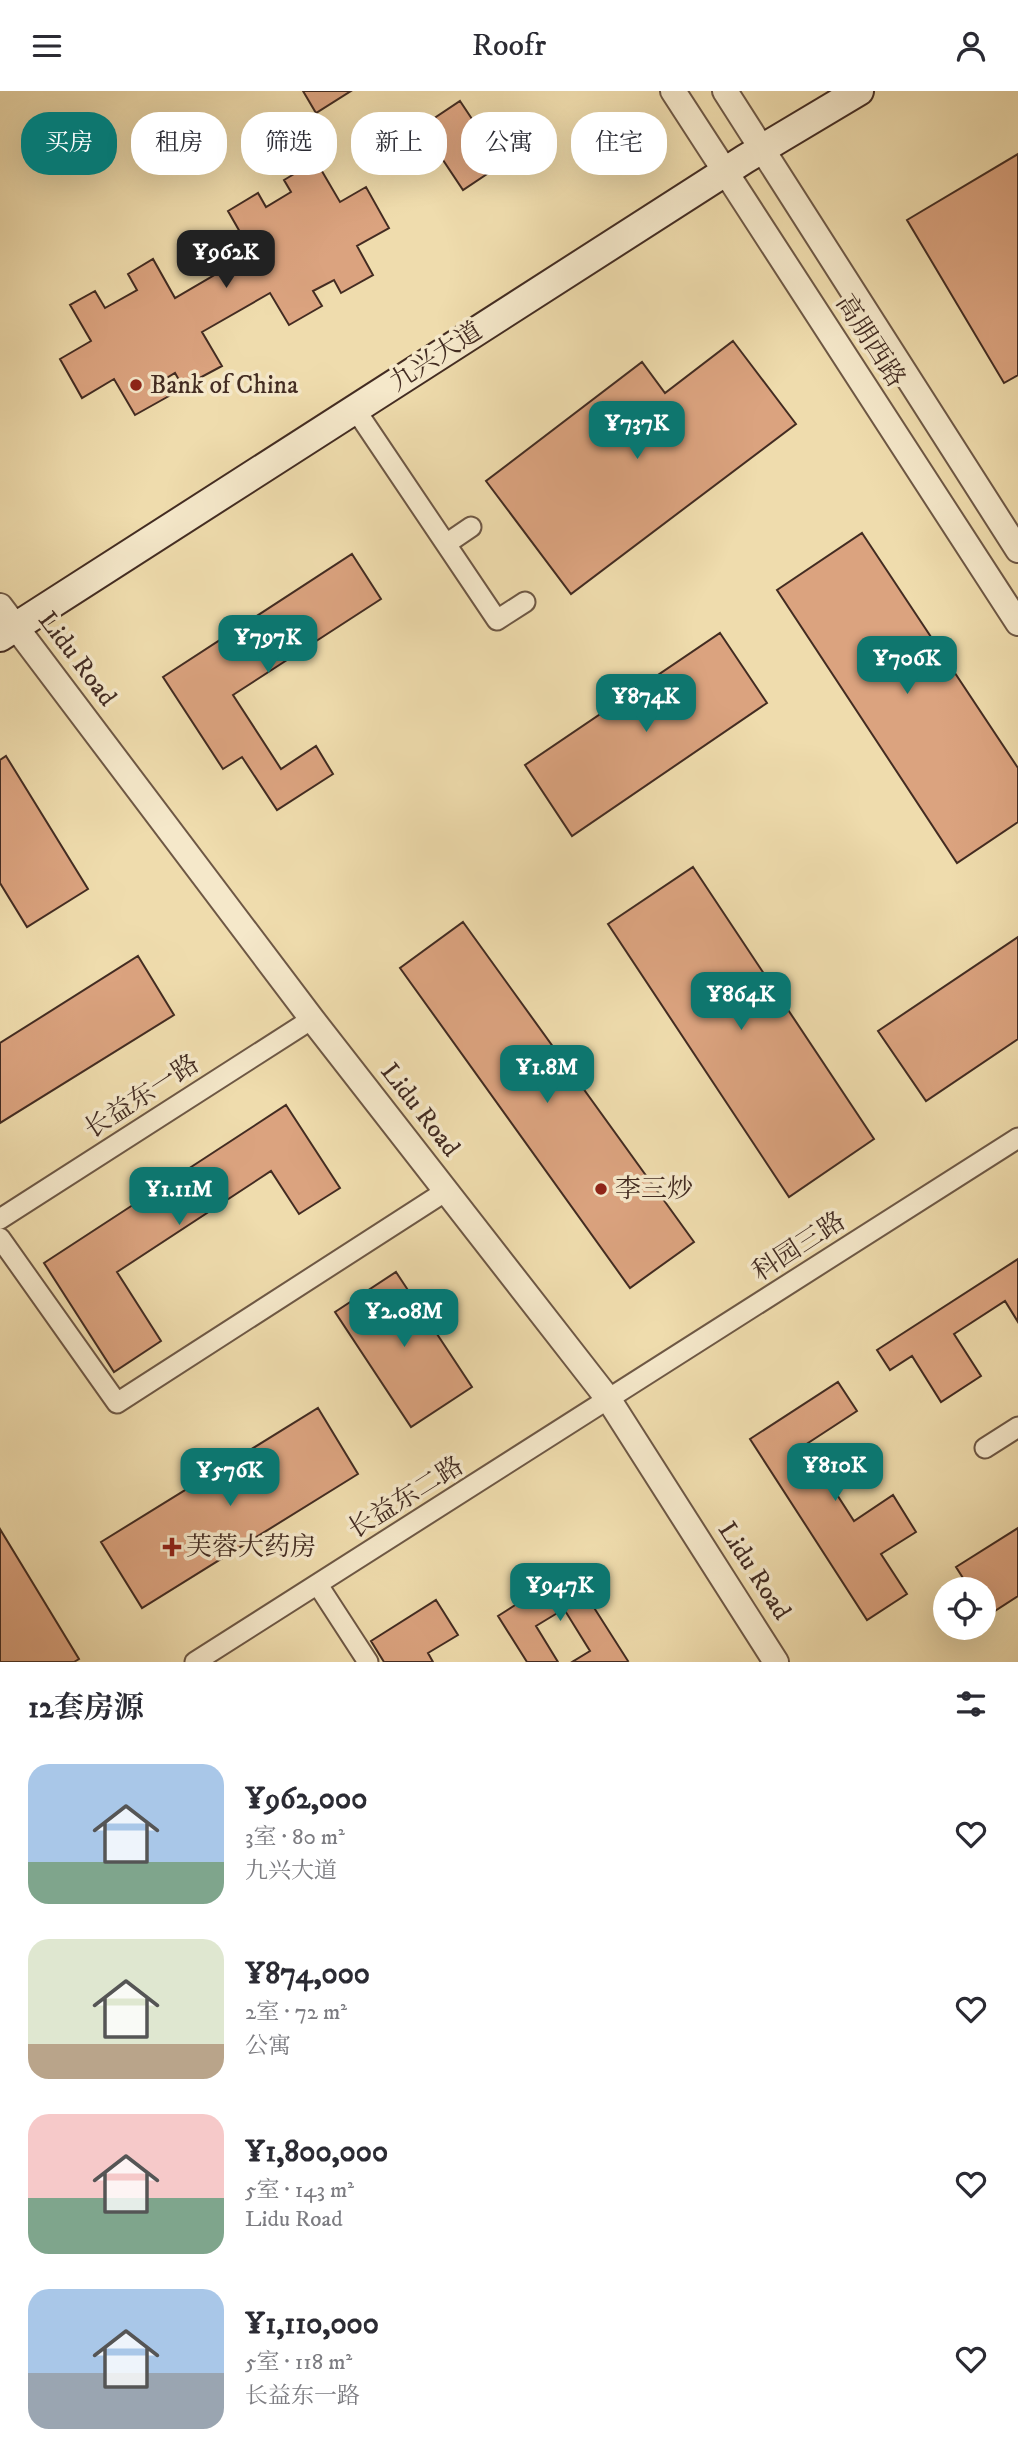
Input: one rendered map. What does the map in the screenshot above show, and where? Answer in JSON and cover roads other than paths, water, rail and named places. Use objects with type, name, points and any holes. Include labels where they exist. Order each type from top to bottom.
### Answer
[{"type":"main road","name":"九兴大道","points":[[5,623],[355,409],[762,149],[859,91]]},
{"type":"street","name":"高朋西路","points":[[673,91],[1018,623]]},
{"type":"street","name":"高朋西路","points":[[725,91],[1018,550]]},
{"type":"street","points":[[355,409],[497,620],[525,603]]},
{"type":"street","points":[[446,544],[471,527]]},
{"type":"street","name":"Lidu Road","points":[[5,623],[609,1400],[776,1662]]},
{"type":"street","name":"长益东一路","points":[[0,1219],[312,1019]]},
{"type":"street","name":"科园三路","points":[[609,1400],[1018,1138]]},
{"type":"street","points":[[0,1238],[117,1403],[446,1191]]},
{"type":"street","name":"长益东二路","points":[[195,1662],[609,1400]]},
{"type":"street","points":[[985,1448],[1018,1427]]},
{"type":"street","points":[[317,1585],[368,1662]]},
{"type":"place","name":"Bank of China","points":[[136,385]]},
{"type":"place","name":"李三炒","points":[[601,1189]]},
{"type":"place","name":"芙蓉大药房","points":[[172,1547]]}]
